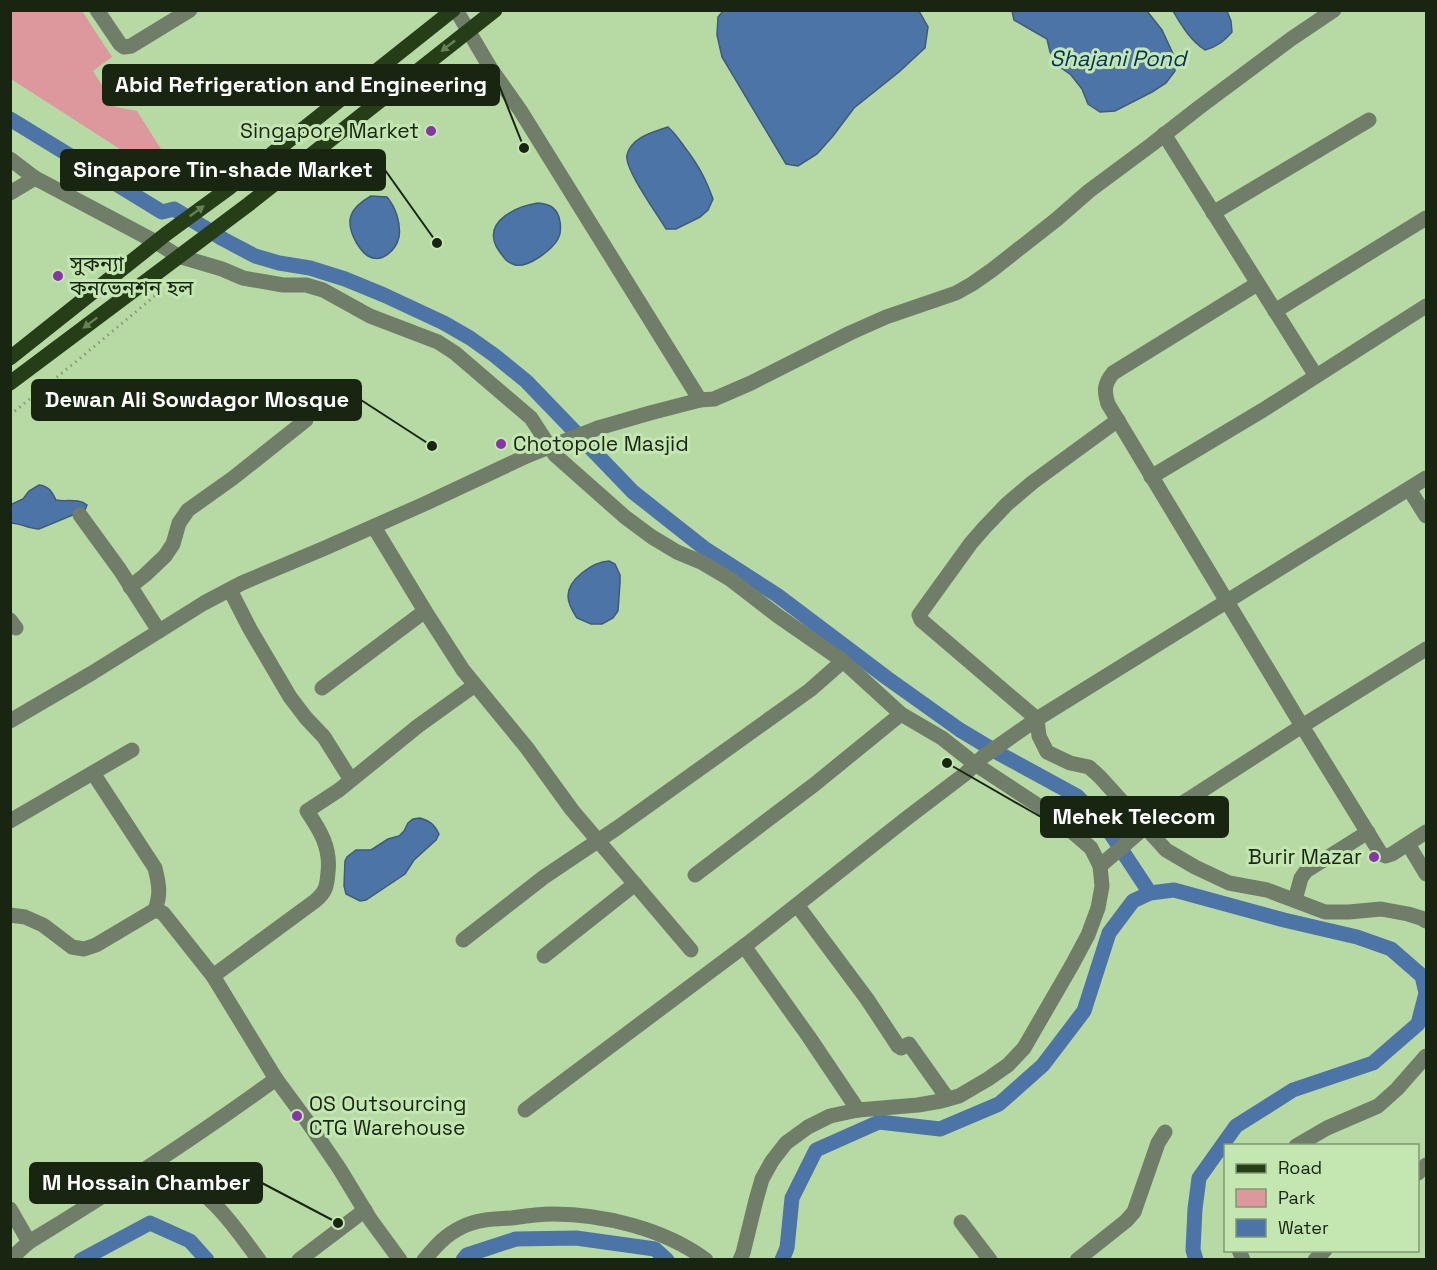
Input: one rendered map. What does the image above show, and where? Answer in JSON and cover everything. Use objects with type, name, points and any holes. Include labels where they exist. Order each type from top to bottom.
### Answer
[{"type":"main road","points":[[10,358],[454,10]]},
{"type":"main road","points":[[10,383],[249,204],[495,10]]},
{"type":"street","points":[[97,10],[124,47],[130,46],[190,10]]},
{"type":"street","points":[[454,10],[520,110],[700,400]]},
{"type":"street","points":[[10,720],[242,583],[529,455],[598,428],[700,400],[714,399],[850,333],[956,293],[992,270],[1057,219],[1089,190],[1291,39],[1334,10]]},
{"type":"street","points":[[1213,213],[1369,120]]},
{"type":"street","points":[[1164,134],[1316,376]]},
{"type":"street","points":[[10,159],[35,178],[161,238],[182,253],[243,278],[283,285],[306,285],[323,290],[370,316],[438,342],[464,360],[531,418],[555,455],[652,537],[730,579],[843,661],[901,714],[979,760],[1040,806],[1076,834],[1105,862]]},
{"type":"street","points":[[10,194],[35,178]]},
{"type":"street","points":[[1275,312],[1426,218]]},
{"type":"street","points":[[1257,284],[1113,373],[1105,385],[1104,393],[1108,404],[1151,477],[1381,854],[1386,856],[1426,832]]},
{"type":"street","points":[[1151,477],[1426,306]]},
{"type":"street","points":[[130,587],[165,556],[173,543],[179,523],[188,510],[306,420]]},
{"type":"street","points":[[1118,420],[1033,482],[1007,504],[971,543],[919,615],[921,620],[1037,718],[1039,736],[1047,752],[1070,763],[1089,767],[1100,777],[1142,830],[1166,850],[1194,867],[1229,883],[1267,890],[1325,912],[1381,909],[1408,914],[1426,921]]},
{"type":"street","points":[[525,1110],[744,946],[965,774],[979,760],[1037,718],[1426,478]]},
{"type":"street","points":[[1410,489],[1426,516]]},
{"type":"street","points":[[80,515],[159,631]]},
{"type":"street","points":[[374,526],[450,652],[527,748],[572,810],[691,950]]},
{"type":"street","points":[[230,590],[290,697],[324,737],[351,780]]},
{"type":"street","points":[[322,688],[425,611]]},
{"type":"street","points":[[740,1260],[762,1179],[786,1143],[808,1127],[830,1116],[858,1110],[918,1105],[959,1096],[1008,1065],[1024,1048],[1058,992],[1088,935],[1098,908],[1105,862],[1142,830],[1426,649]]},
{"type":"street","points":[[463,940],[544,877],[810,690],[843,661]]},
{"type":"street","points":[[213,976],[324,894],[329,864],[327,846],[307,811],[339,790],[418,726],[475,685]]},
{"type":"street","points":[[695,875],[901,714]]},
{"type":"street","points":[[10,821],[132,750]]},
{"type":"street","points":[[10,915],[25,917],[43,925],[72,947],[84,949],[96,945],[155,910],[159,900],[159,883],[154,868],[93,773]]},
{"type":"street","points":[[1295,900],[1301,878],[1306,871],[1368,832]]},
{"type":"street","points":[[1408,844],[1426,874]]},
{"type":"street","points":[[544,956],[635,884]]},
{"type":"street","points":[[797,905],[867,999],[898,1046],[901,1048],[909,1044],[948,1099]]},
{"type":"street","points":[[155,910],[163,913],[213,976],[276,1079],[308,1121],[370,1219],[400,1260]]},
{"type":"street","points":[[744,946],[858,1110]]},
{"type":"street","points":[[1299,1144],[1327,1128],[1378,1106],[1397,1089],[1426,1056]]},
{"type":"street","points":[[13,1260],[28,1242],[141,1172],[276,1079]]},
{"type":"street","points":[[1086,1257],[1134,1212],[1158,1143],[1165,1132]]},
{"type":"street","points":[[141,1172],[163,1174],[189,1184],[214,1203],[260,1260]]},
{"type":"street","points":[[10,1209],[28,1242]]},
{"type":"street","points":[[299,1260],[365,1210]]},
{"type":"street","points":[[424,1260],[437,1244],[464,1226],[481,1221],[554,1214],[587,1216],[629,1224],[658,1233],[682,1244],[706,1260]]},
{"type":"street","points":[[961,1221],[990,1260]]},
{"type":"path","points":[[10,415],[165,286]]},
{"type":"green space","points":[[10,11],[82,11],[112,57],[93,71],[116,107],[137,111],[171,165],[157,173],[11,79]]},
{"type":"water","points":[[723,11],[919,11],[928,27],[925,48],[854,108],[817,154],[798,166],[786,164],[722,57],[717,35],[718,17]]},
{"type":"water","name":"Shajani Pond","points":[[1012,11],[1147,11],[1162,30],[1174,56],[1175,71],[1166,83],[1152,92],[1115,111],[1100,112],[1088,104],[1082,89],[1071,75],[1060,67],[1050,52],[1047,39],[1014,20]]},
{"type":"water","points":[[1173,11],[1227,11],[1232,32],[1220,43],[1205,50],[1191,37]]},
{"type":"water","points":[[668,127],[697,165],[713,199],[708,210],[700,217],[676,229],[666,229],[627,162],[629,149],[633,144],[650,133]]},
{"type":"water","points":[[371,196],[387,197],[393,206],[399,226],[399,237],[395,247],[388,254],[378,258],[368,256],[363,252],[350,227],[354,210]]},
{"type":"water","points":[[538,203],[551,206],[557,213],[561,226],[559,236],[551,248],[526,264],[515,265],[508,262],[496,246],[495,229],[505,216],[513,211]]},
{"type":"water","points":[[39,485],[48,488],[56,500],[84,503],[87,505],[85,510],[39,529],[11,523],[10,505],[23,499],[29,491]]},
{"type":"water","points":[[609,561],[615,564],[620,575],[618,611],[613,618],[602,624],[591,624],[575,616],[569,602],[569,590],[582,572],[596,564]]},
{"type":"water","points":[[420,818],[431,823],[439,834],[436,840],[414,860],[405,874],[366,900],[360,901],[346,894],[344,886],[347,857],[356,850],[371,850],[388,839],[399,836],[408,823]]},
{"type":"waterway","points":[[10,119],[162,212],[174,209],[255,256],[310,268],[345,279],[444,323],[470,338],[526,381],[633,492],[704,548],[777,595],[960,730],[1077,796],[1111,834],[1150,893]]},
{"type":"waterway","points":[[782,1260],[787,1248],[792,1198],[816,1150],[879,1122],[940,1129],[999,1104],[1043,1065],[1084,1011],[1109,933],[1133,901],[1150,893],[1174,890],[1357,937],[1391,949],[1422,976],[1426,993],[1418,1024],[1373,1063],[1293,1090],[1236,1126],[1199,1178],[1193,1250],[1196,1260]]},
{"type":"waterway","points":[[81,1260],[150,1223],[190,1241],[207,1260]]},
{"type":"waterway","points":[[463,1260],[467,1255],[516,1239],[576,1238],[655,1249],[667,1260]]},
{"type":"place","name":"Singapore Market","points":[[431,131]]},
{"type":"place","name":"Abid Refrigeration and Engineering","points":[[524,148]]},
{"type":"place","name":"Singapore Tin-shade Market","points":[[437,243]]},
{"type":"place","name":"সুকন্যা কনভেনশন হল","points":[[58,276]]},
{"type":"place","name":"Chotopole Masjid","points":[[501,444]]},
{"type":"place","name":"Dewan Ali Sowdagor Mosque","points":[[432,446]]},
{"type":"place","name":"Mehek Telecom","points":[[947,763]]},
{"type":"place","name":"Burir Mazar","points":[[1374,857]]},
{"type":"place","name":"OS Outsourcing CTG Warehouse","points":[[297,1116]]},
{"type":"place","name":"M Hossain Chamber","points":[[338,1223]]}]
